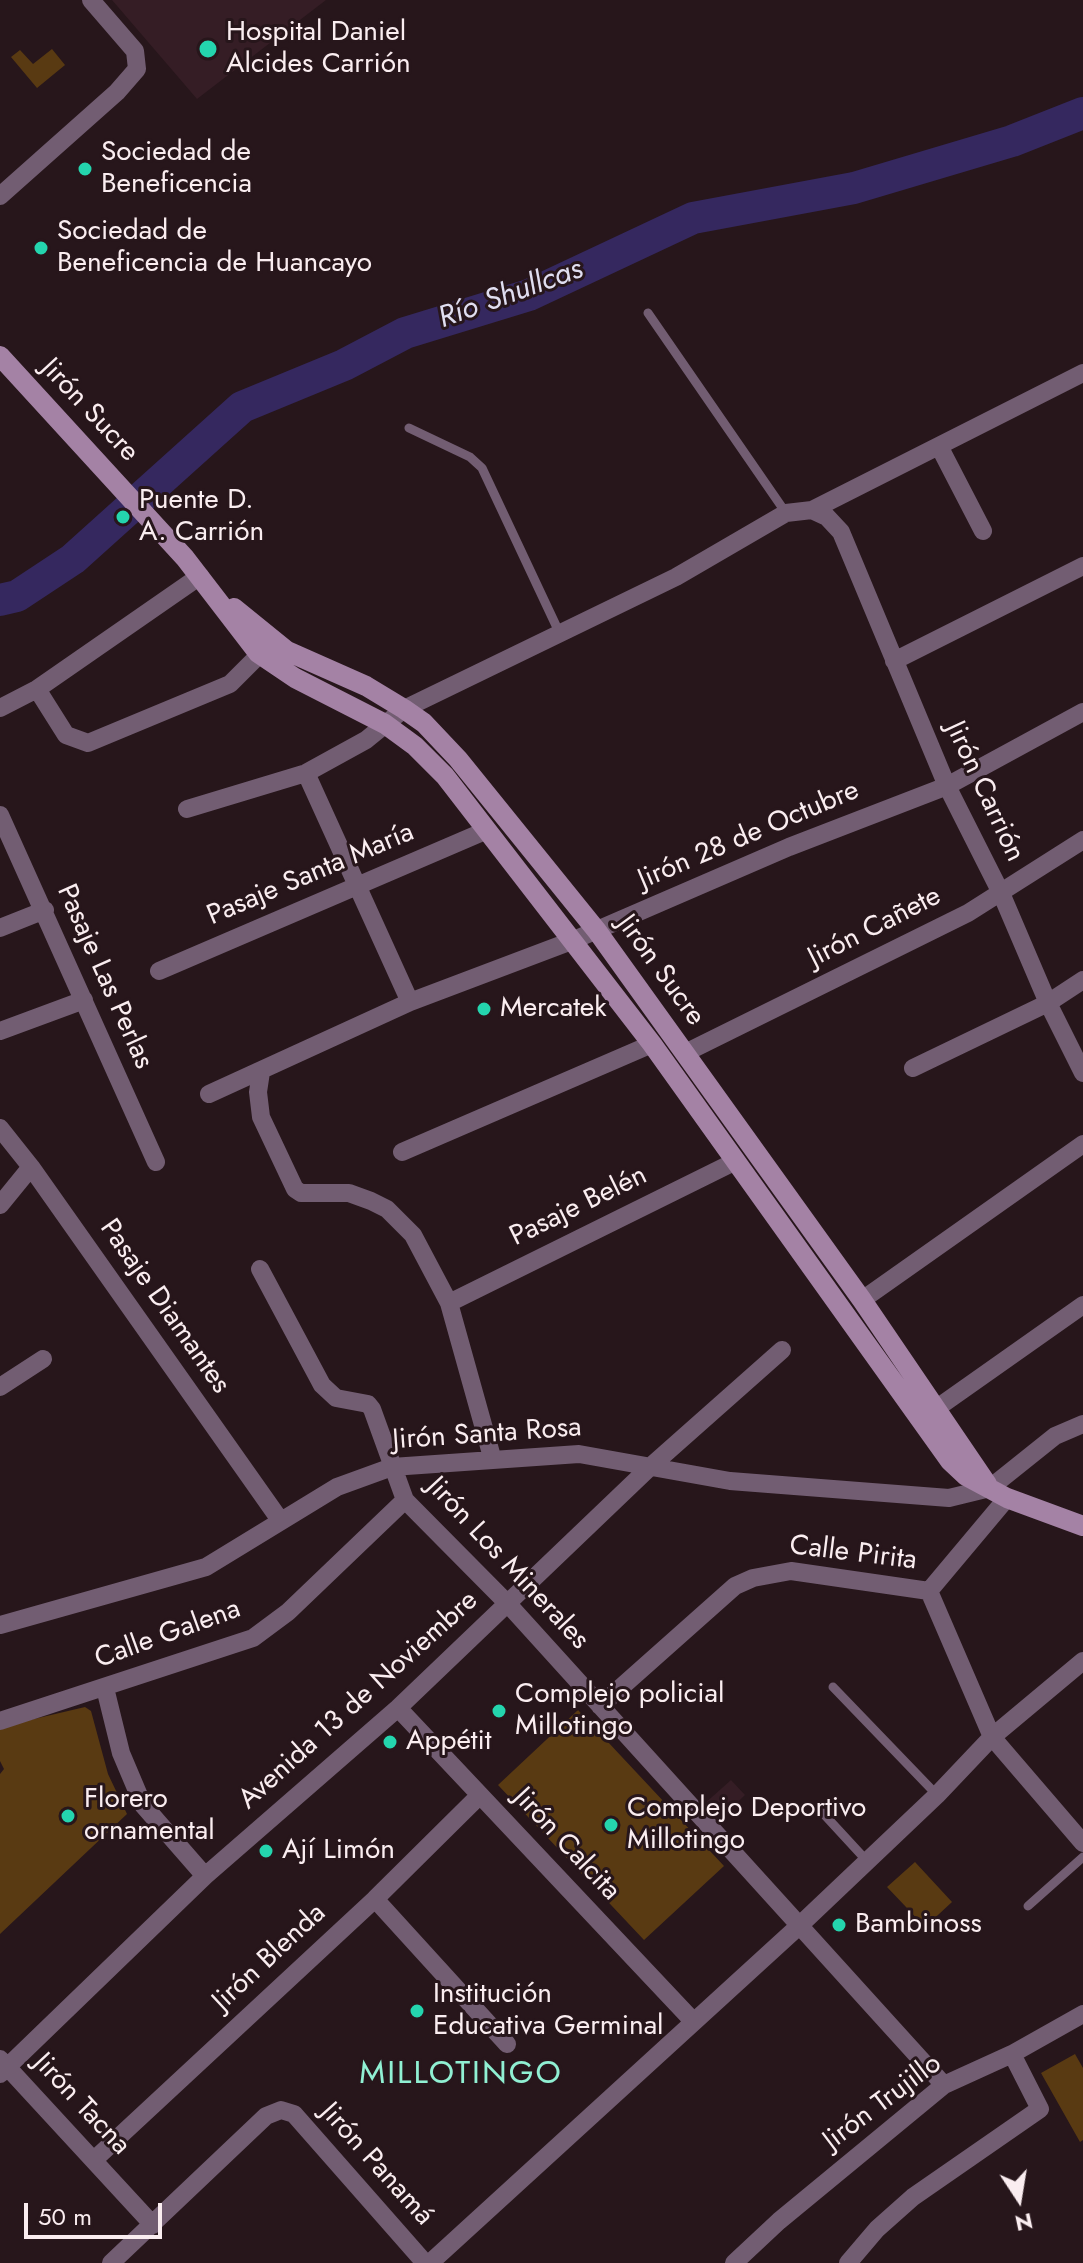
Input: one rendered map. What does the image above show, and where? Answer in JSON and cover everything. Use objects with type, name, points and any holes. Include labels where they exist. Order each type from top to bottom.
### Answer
[{"type":"street","points":[[0,196],[117,92],[137,69],[135,51],[91,0]]},
{"type":"street","name":"Jirón Sucre","points":[[0,356],[295,678],[385,724],[415,746],[445,776],[652,1044],[950,1461],[966,1476],[998,1493],[1083,1526]]},
{"type":"street","points":[[187,809],[306,773],[366,740],[404,709],[676,577],[786,513],[812,510],[1083,373]]},
{"type":"street","points":[[939,446],[983,531]]},
{"type":"street","name":"Jirón Carrión","points":[[812,510],[827,517],[841,532],[947,786],[1001,893],[1048,1003],[1083,1073]]},
{"type":"street","points":[[894,661],[1083,566]]},
{"type":"street","points":[[0,708],[37,689],[200,576]]},
{"type":"street","points":[[37,689],[66,735],[88,743],[230,684],[265,648]]},
{"type":"street","name":"Jirón Sucre","points":[[265,648],[304,660],[366,686],[424,723],[458,759],[597,931],[998,1493]]},
{"type":"street","name":"Jirón 28 de Octubre","points":[[209,1094],[410,1002],[597,931],[789,847],[947,786],[1083,712]]},
{"type":"street","points":[[306,773],[410,1002]]},
{"type":"street","name":"Pasaje Las Perlas","points":[[0,815],[5,843],[45,910],[156,1162]]},
{"type":"street","name":"Pasaje Santa María","points":[[159,971],[357,883],[485,831]]},
{"type":"street","name":"Jirón Cañete","points":[[685,1053],[1001,893],[1083,840]]},
{"type":"street","points":[[0,928],[45,910]]},
{"type":"street","points":[[913,1068],[1048,1003],[1083,980]]},
{"type":"street","points":[[0,1031],[84,1000]]},
{"type":"street","points":[[402,1152],[652,1044]]},
{"type":"street","points":[[261,1072],[258,1092],[261,1117],[295,1189],[301,1193],[349,1193],[387,1209],[413,1235],[449,1303],[492,1457]]},
{"type":"street","name":"Pasaje Diamantes","points":[[0,1128],[31,1167],[280,1520]]},
{"type":"street","points":[[862,1300],[1083,1144]]},
{"type":"street","name":"Pasaje Belén","points":[[449,1303],[734,1162]]},
{"type":"street","points":[[0,1205],[31,1167]]},
{"type":"street","name":"Jirón Los Minerales","points":[[260,1269],[322,1385],[336,1398],[368,1404],[372,1409],[405,1500],[508,1604],[944,2085]]},
{"type":"street","points":[[937,1408],[1083,1305]]},
{"type":"street","name":"Avenida 13 de Noviembre","points":[[2,2067],[205,1876],[398,1708],[650,1467],[782,1350]]},
{"type":"street","points":[[0,1387],[43,1359]]},
{"type":"street","name":"Jirón Santa Rosa","points":[[0,1625],[206,1567],[337,1487],[392,1467],[492,1457],[579,1454],[730,1481],[949,1498],[998,1493],[1055,1436],[1083,1424]]},
{"type":"street","name":"Calle Pirita","points":[[600,1706],[735,1586],[753,1578],[791,1571],[929,1591],[998,1493]]},
{"type":"street","name":"Calle Galena","points":[[0,1721],[253,1638],[288,1612],[405,1500]]},
{"type":"street","points":[[929,1591],[992,1737],[1083,1843]]},
{"type":"street","points":[[428,2263],[800,1925],[937,1795],[992,1737],[1083,1661]]},
{"type":"street","points":[[105,1688],[121,1753],[143,1805],[205,1876]]},
{"type":"street","name":"Jirón Calcita","points":[[398,1708],[693,2021]]},
{"type":"street","name":"Jirón Blenda","points":[[95,2159],[375,1899],[480,1795]]},
{"type":"street","points":[[375,1899],[507,2044]]},
{"type":"street","name":"Jirón Trujillo","points":[[734,2263],[779,2221],[944,2085],[1012,2054],[1083,2014]]},
{"type":"street","points":[[848,2263],[877,2229],[913,2197],[1040,2109],[1012,2054]]},
{"type":"street","name":"Jirón Tacna","points":[[2,2067],[95,2159],[153,2225]]},
{"type":"street","name":"Jirón Panamá","points":[[153,2225],[266,2116],[281,2110],[294,2114],[428,2263]]},
{"type":"street","points":[[111,2263],[153,2225]]},
{"type":"lane","points":[[648,313],[786,513]]},
{"type":"lane","points":[[409,428],[470,457],[482,468],[560,634]]},
{"type":"lane","points":[[833,1687],[937,1795]]},
{"type":"lane","points":[[820,1810],[867,1861]]},
{"type":"lane","points":[[1028,1906],[1083,1857]]},
{"type":"shaded area","name":"Hospital Daniel Alcides Carrión","points":[[112,0],[326,0],[197,99]]},
{"type":"shaded area","points":[[52,49],[65,65],[37,88],[11,57],[20,50],[33,64]]},
{"type":"shaded area","points":[[85,1707],[91,1711],[108,1774],[127,1814],[0,1934],[0,1774],[4,1769],[0,1761],[0,1727]]},
{"type":"shaded area","name":"Complejo Deportivo Millotingo","points":[[578,1710],[724,1866],[644,1940],[498,1785]]},
{"type":"shaded area","points":[[731,1780],[745,1795],[718,1821],[703,1805]]},
{"type":"shaded area","points":[[915,1862],[952,1902],[925,1927],[887,1887]]},
{"type":"shaded area","points":[[1075,2054],[1083,2068],[1083,2140],[1080,2142],[1041,2073]]},
{"type":"waterway","name":"Río Shullcas","points":[[0,600],[17,596],[73,559],[242,407],[344,365],[405,333],[529,295],[693,218],[854,188],[1012,141],[1083,113]]},
{"type":"place","name":"Hospital Daniel Alcides Carrión","points":[[208,49]]},
{"type":"place","name":"Sociedad de Beneficencia","points":[[85,169]]},
{"type":"place","name":"Sociedad de Beneficencia de Huancayo","points":[[41,248]]},
{"type":"place","name":"Puente D. A. Carrión","points":[[123,517]]},
{"type":"place","name":"Mercatek","points":[[484,1009]]},
{"type":"place","name":"Complejo policial Millotingo","points":[[499,1711]]},
{"type":"place","name":"Appétit","points":[[390,1742]]},
{"type":"place","name":"Florero ornamental","points":[[68,1816]]},
{"type":"place","name":"Complejo Deportivo Millotingo","points":[[611,1825]]},
{"type":"place","name":"Ají Limón","points":[[266,1851]]},
{"type":"place","name":"Bambinoss","points":[[839,1925]]},
{"type":"place","name":"Institución Educativa Germinal","points":[[417,2011]]},
{"type":"district","name":"MILLOTINGO","points":[[461,2075]]}]
